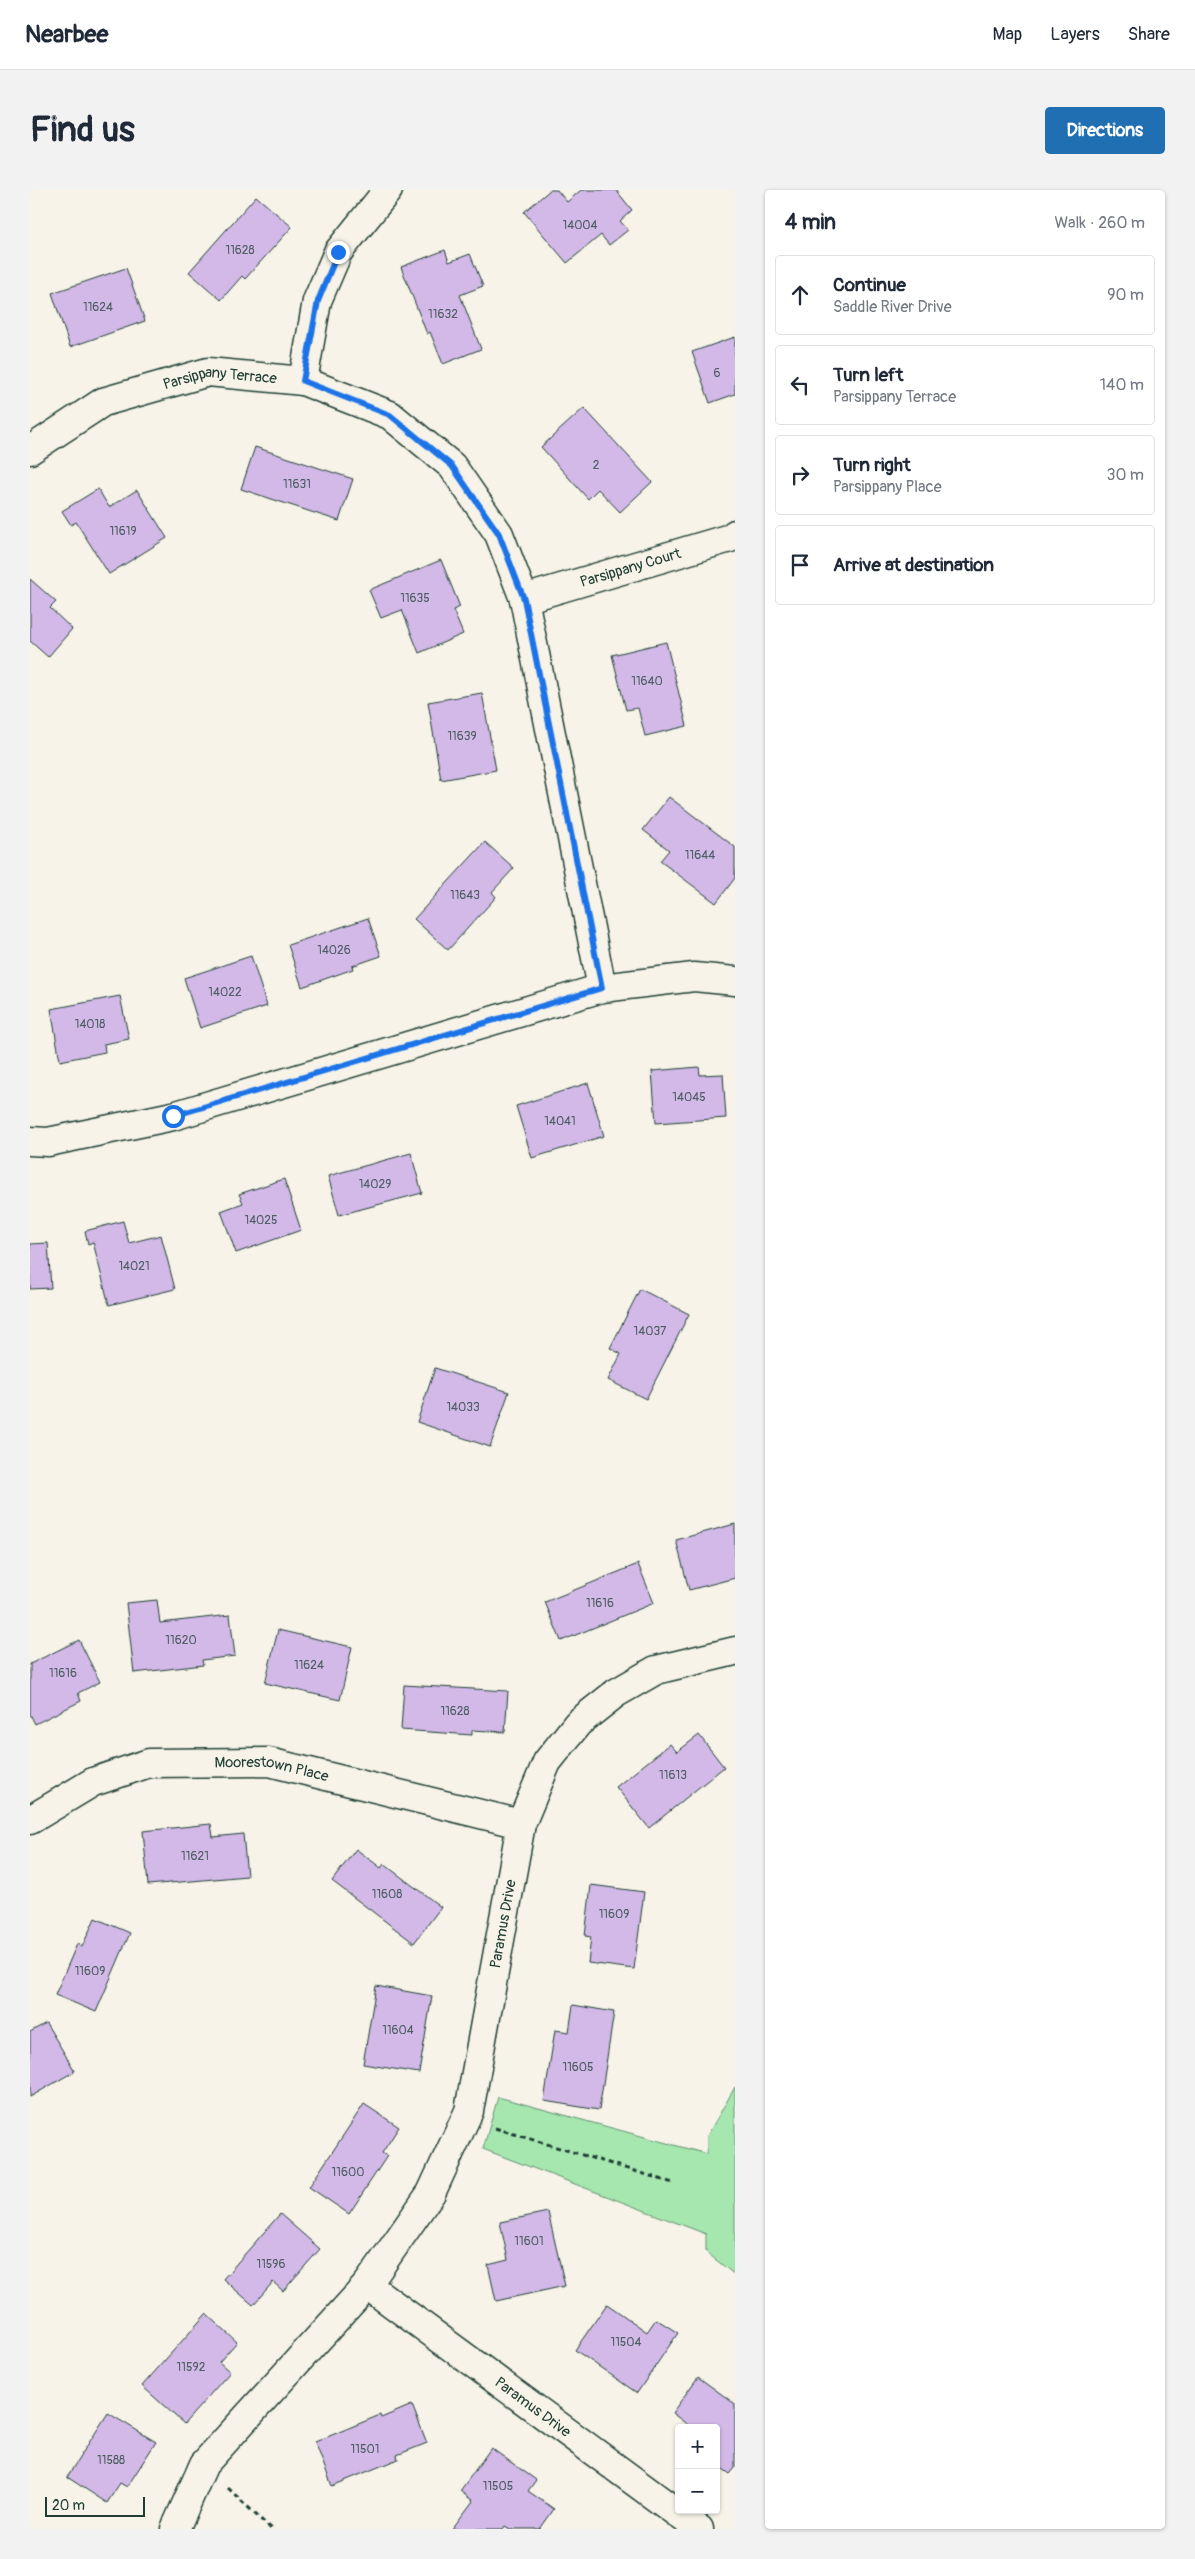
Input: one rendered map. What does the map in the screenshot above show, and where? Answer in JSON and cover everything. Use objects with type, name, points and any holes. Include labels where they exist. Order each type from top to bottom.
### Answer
[{"type":"street","points":[[303,381],[318,301],[338,252],[388,190]]},
{"type":"street","name":"Parsippany Terrace","points":[[30,450],[102,402],[208,372],[303,381],[390,415],[452,466],[499,534],[524,599],[602,988]]},
{"type":"street","name":"Parsippany Court","points":[[524,599],[730,538],[735,534]]},
{"type":"street","points":[[30,1141],[48,1142],[173,1116],[602,988],[694,977],[735,981]]},
{"type":"street","name":"Paramus Drive","points":[[175,2529],[204,2464],[367,2286],[431,2193],[469,2110],[521,1824],[547,1762],[578,1723],[616,1693],[656,1670],[735,1651]]},
{"type":"street","name":"Moorestown Place","points":[[30,1820],[93,1782],[149,1763],[269,1762],[521,1824]]},
{"type":"street","name":"Paramus Drive","points":[[367,2286],[698,2529]]},
{"type":"path","points":[[465,2118],[673,2183]]},
{"type":"path","points":[[204,2464],[271,2529]]},
{"type":"green space","points":[[735,2087],[735,2275],[706,2252],[706,2234],[483,2149],[498,2097],[707,2154],[707,2136]]},
{"type":"building","points":[[550,190],[557,190],[567,202],[581,190],[616,190],[632,210],[620,221],[628,230],[609,245],[601,235],[567,263],[524,212]]},
{"type":"building","points":[[256,196],[292,227],[245,279],[242,276],[221,300],[189,272]]},
{"type":"building","points":[[445,250],[449,262],[470,254],[483,286],[460,295],[481,349],[443,364],[430,332],[427,334],[401,267]]},
{"type":"building","points":[[126,268],[145,321],[70,347],[52,293]]},
{"type":"building","points":[[735,337],[735,394],[710,403],[692,352]]},
{"type":"building","points":[[584,408],[652,482],[620,512],[598,489],[588,499],[541,447]]},
{"type":"building","points":[[255,447],[353,479],[339,521],[241,489]]},
{"type":"building","points":[[98,489],[109,507],[137,490],[167,538],[109,574],[76,522],[71,525],[62,511]]},
{"type":"building","points":[[441,560],[460,607],[453,610],[463,634],[419,653],[402,610],[381,618],[369,590]]},
{"type":"building","points":[[30,579],[56,602],[50,608],[72,629],[48,657],[30,641]]},
{"type":"building","points":[[666,642],[687,726],[645,736],[638,708],[626,710],[612,655]]},
{"type":"building","points":[[482,693],[496,770],[441,780],[428,702]]},
{"type":"building","points":[[669,797],[735,847],[735,878],[716,903],[660,861],[669,850],[643,830]]},
{"type":"building","points":[[485,842],[514,868],[492,892],[496,897],[448,950],[414,919]]},
{"type":"building","points":[[368,918],[381,956],[352,966],[353,969],[302,987],[288,945]]},
{"type":"building","points":[[251,956],[267,1006],[200,1028],[184,978]]},
{"type":"building","points":[[120,996],[129,1039],[104,1044],[105,1052],[60,1061],[51,1009]]},
{"type":"building","points":[[699,1067],[700,1075],[723,1074],[726,1118],[656,1123],[652,1071]]},
{"type":"building","points":[[588,1083],[604,1136],[532,1158],[516,1106]]},
{"type":"building","points":[[411,1153],[422,1193],[339,1215],[328,1176]]},
{"type":"building","points":[[284,1179],[301,1230],[236,1253],[221,1211],[243,1203],[239,1194]]},
{"type":"building","points":[[123,1221],[129,1243],[161,1235],[175,1289],[109,1305],[93,1242],[88,1244],[85,1231]]},
{"type":"building","points":[[48,1243],[51,1288],[30,1289],[30,1244]]},
{"type":"building","points":[[640,1289],[689,1314],[646,1399],[608,1380],[621,1354],[610,1348]]},
{"type":"building","points":[[435,1368],[509,1392],[490,1447],[417,1422]]},
{"type":"building","points":[[735,1524],[735,1578],[689,1590],[676,1540]]},
{"type":"building","points":[[638,1564],[654,1603],[561,1641],[545,1602]]},
{"type":"building","points":[[157,1600],[160,1623],[230,1615],[235,1656],[202,1660],[203,1665],[134,1673],[126,1603]]},
{"type":"building","points":[[278,1630],[352,1647],[340,1700],[265,1683]]},
{"type":"building","points":[[79,1640],[100,1682],[78,1693],[81,1701],[35,1724],[30,1714],[30,1664]]},
{"type":"building","points":[[404,1685],[508,1691],[505,1732],[472,1730],[472,1735],[401,1730]]},
{"type":"building","points":[[699,1735],[724,1767],[649,1828],[616,1787],[670,1744],[677,1752]]},
{"type":"building","points":[[211,1824],[213,1837],[243,1834],[247,1876],[148,1885],[143,1831]]},
{"type":"building","points":[[356,1849],[381,1868],[384,1864],[441,1907],[414,1943],[332,1881]]},
{"type":"building","points":[[591,1885],[644,1892],[634,1969],[588,1963],[591,1937],[585,1936]]},
{"type":"building","points":[[95,1918],[130,1933],[96,2012],[55,1995],[77,1944],[82,1947]]},
{"type":"building","points":[[376,1986],[432,1996],[419,2073],[363,2064]]},
{"type":"building","points":[[573,2005],[614,2012],[599,2110],[544,2101],[555,2030],[569,2032]]},
{"type":"building","points":[[46,2023],[75,2071],[30,2097],[30,2032]]},
{"type":"building","points":[[364,2104],[399,2127],[382,2153],[387,2156],[349,2214],[309,2187]]},
{"type":"building","points":[[548,2212],[565,2286],[496,2301],[488,2265],[508,2260],[500,2222]]},
{"type":"building","points":[[280,2214],[320,2249],[283,2291],[273,2282],[253,2305],[223,2279]]},
{"type":"building","points":[[607,2304],[647,2332],[656,2319],[678,2333],[637,2393],[575,2350]]},
{"type":"building","points":[[206,2314],[237,2342],[219,2362],[230,2372],[184,2424],[142,2386]]},
{"type":"building","points":[[698,2377],[735,2404],[735,2468],[730,2474],[720,2467],[720,2424],[687,2424],[672,2413]]},
{"type":"building","points":[[412,2405],[427,2443],[397,2455],[398,2459],[332,2486],[315,2442],[380,2415],[381,2418]]},
{"type":"building","points":[[108,2413],[156,2442],[127,2487],[120,2483],[107,2503],[67,2477]]},
{"type":"building","points":[[491,2448],[536,2480],[528,2491],[554,2509],[540,2529],[510,2529],[505,2526],[503,2529],[452,2529],[473,2501],[460,2491]]},
{"type":"route","points":[[173,1116],[602,988],[524,599],[499,534],[452,466],[390,415],[303,381],[318,301],[338,252]]}]
